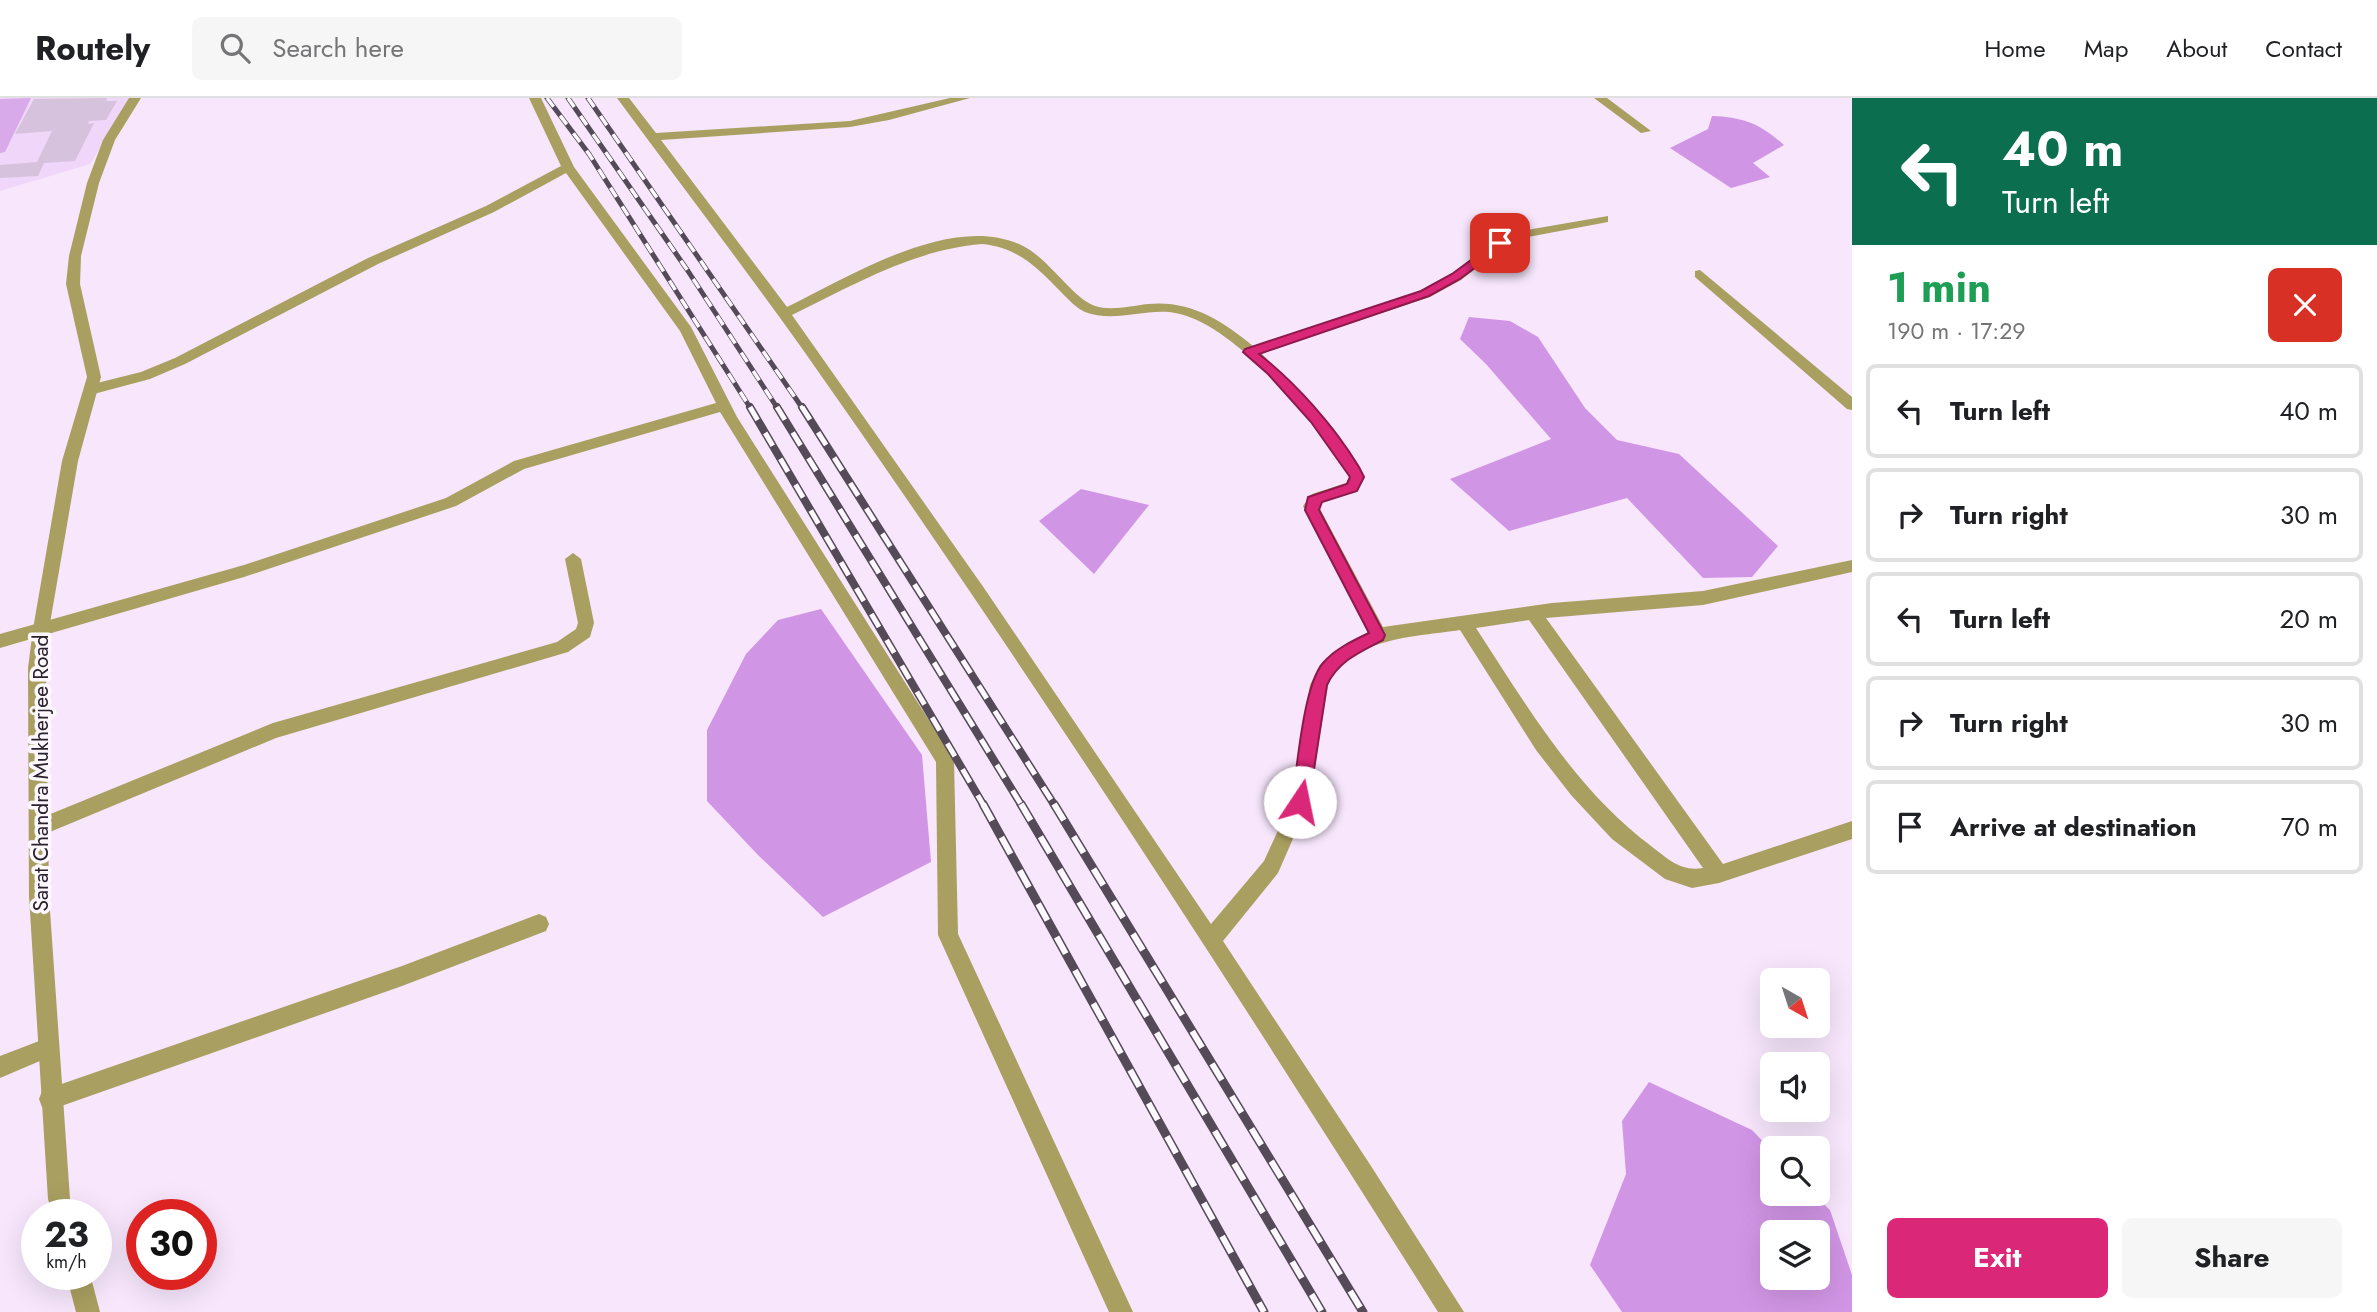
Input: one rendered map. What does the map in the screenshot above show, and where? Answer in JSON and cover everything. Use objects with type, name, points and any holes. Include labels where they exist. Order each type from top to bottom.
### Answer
[{"type":"street","name":"Sarat Chandra Mukherjee Road","points":[[59,1199],[47,1048],[38,828],[37,668],[41,629],[70,461],[94,377],[73,284],[75,256],[93,183],[109,140],[135,98]]},
{"type":"street","points":[[535,98],[568,167],[686,330],[724,406],[945,761],[948,935],[1121,1312]]},
{"type":"street","points":[[624,98],[786,313],[976,589],[1328,1115],[1452,1312]]},
{"type":"street","points":[[653,137],[850,124],[964,98]]},
{"type":"street","points":[[1600,98],[1645,131]]},
{"type":"street","points":[[90,390],[145,376],[180,361],[373,261],[491,209],[568,167]]},
{"type":"street","points":[[1250,352],[1425,294],[1456,276],[1500,243],[1519,235],[1604,219]]},
{"type":"street","points":[[786,313],[898,260],[935,246],[985,240],[1006,242],[1031,256],[1072,296],[1089,308],[1185,310],[1224,331],[1273,371],[1315,418],[1353,467],[1357,477],[1352,487],[1313,500],[1312,510],[1378,635]]},
{"type":"street","points":[[1700,274],[1852,405]]},
{"type":"street","points":[[0,641],[257,566],[451,502],[519,465],[724,406]]},
{"type":"street","points":[[38,828],[272,731],[400,696],[569,643],[584,632],[586,623],[573,559]]},
{"type":"street","points":[[1211,940],[1271,867],[1300,802],[1319,685],[1326,670],[1339,656],[1378,635],[1533,613],[1703,598],[1852,566]]},
{"type":"street","points":[[1533,613],[1719,874]]},
{"type":"street","points":[[1463,621],[1542,744],[1577,789],[1619,833],[1672,873],[1692,880],[1719,874],[1852,830]]},
{"type":"street","points":[[50,1099],[402,976],[539,924]]},
{"type":"street","points":[[0,1067],[47,1048]]},
{"type":"street","points":[[82,1290],[88,1312]]},
{"type":"shaded area","points":[[0,98],[132,98],[90,164],[0,191]]},
{"type":"shaded area","points":[[31,98],[5,152],[0,153],[0,99]]},
{"type":"shaded area","points":[[1712,116],[1751,123],[1784,145],[1753,163],[1770,177],[1731,188],[1670,148],[1708,129]]},
{"type":"shaded area","points":[[1469,317],[1510,321],[1538,337],[1585,408],[1617,440],[1679,454],[1778,546],[1752,577],[1703,578],[1627,498],[1509,531],[1450,479],[1551,439],[1486,364],[1460,339]]},
{"type":"shaded area","points":[[1081,489],[1149,505],[1094,574],[1039,521]]},
{"type":"shaded area","points":[[821,609],[922,755],[931,862],[823,917],[758,855],[707,801],[707,730],[746,654],[778,620]]},
{"type":"shaded area","points":[[1649,1082],[1752,1130],[1760,1138],[1760,1206],[1826,1206],[1830,1210],[1852,1275],[1852,1312],[1622,1312],[1590,1265],[1626,1174],[1622,1121]]},
{"type":"building","points":[[107,98],[106,101],[117,101],[106,120],[89,121],[88,124],[94,123],[75,161],[44,163],[38,176],[0,178],[0,165],[37,162],[52,131],[15,134],[34,99]]},
{"type":"railway","points":[[547,98],[589,154],[751,409]]},
{"type":"railway","points":[[568,98],[688,271],[778,409]]},
{"type":"railway","points":[[588,98],[803,409]]},
{"type":"railway","points":[[750,407],[984,806]]},
{"type":"railway","points":[[777,407],[1022,806]]},
{"type":"railway","points":[[802,407],[1055,806]]},
{"type":"railway","points":[[983,804],[1264,1312]]},
{"type":"railway","points":[[1021,804],[1322,1312]]},
{"type":"railway","points":[[1054,804],[1363,1312]]},
{"type":"route","points":[[1300,802],[1313,736],[1319,685],[1326,670],[1339,656],[1378,635],[1311,506],[1317,498],[1352,487],[1357,477],[1353,467],[1315,418],[1273,371],[1250,352],[1425,294],[1456,276],[1500,243]]}]
